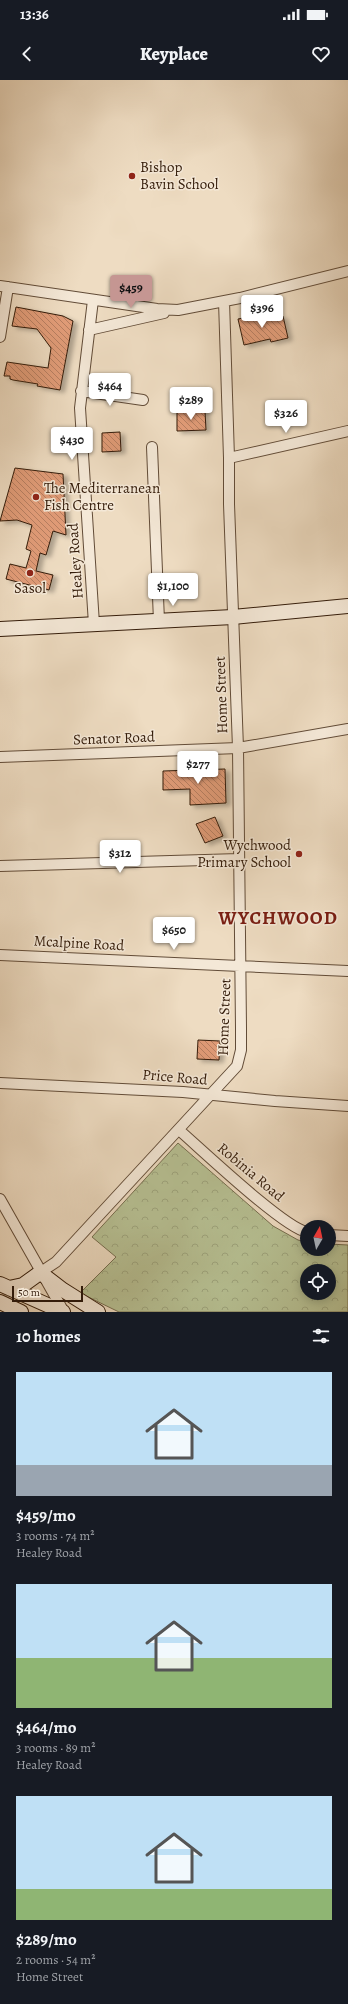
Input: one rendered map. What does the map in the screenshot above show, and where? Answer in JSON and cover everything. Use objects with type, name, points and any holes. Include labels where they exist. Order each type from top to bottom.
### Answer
[{"type":"main road","points":[[0,629],[233,617],[348,606]]},
{"type":"main road","points":[[5,1286],[23,1285],[42,1273],[63,1290],[98,1312]]},
{"type":"main road","points":[[5,1286],[64,1312]]},
{"type":"main road","points":[[0,1302],[21,1312]]},
{"type":"street","points":[[89,330],[224,301],[348,271]]},
{"type":"street","points":[[0,337],[4,287],[157,309],[178,310]]},
{"type":"street","name":"Healey Road","points":[[93,300],[81,391],[83,466],[94,624]]},
{"type":"street","name":"Home Street","points":[[42,1273],[56,1262],[179,1130],[237,1066],[239,1058],[241,966],[238,748],[229,504],[224,301]]},
{"type":"street","points":[[81,391],[142,400]]},
{"type":"street","points":[[229,458],[348,431]]},
{"type":"street","points":[[152,447],[159,621]]},
{"type":"street","name":"Senator Road","points":[[0,757],[238,748],[348,729]]},
{"type":"street","points":[[0,866],[239,859]]},
{"type":"street","name":"Mcalpine Road","points":[[0,955],[348,971]]},
{"type":"street","name":"Price Road","points":[[0,1083],[183,1092],[210,1096],[348,1106]]},
{"type":"street","name":"Robinia Road","points":[[179,1130],[260,1200],[289,1222],[300,1228]]},
{"type":"street","points":[[0,1199],[64,1312]]},
{"type":"street","points":[[336,1235],[348,1236]]},
{"type":"green space","points":[[178,1143],[273,1226],[300,1240],[300,1256],[336,1256],[336,1244],[348,1245],[348,1312],[119,1312],[80,1293],[116,1257],[92,1237]]},
{"type":"building","points":[[16,307],[63,316],[73,321],[60,390],[37,386],[38,384],[13,380],[10,379],[10,376],[4,376],[7,362],[48,368],[51,348],[37,329],[12,326]]},
{"type":"building","points":[[262,314],[264,320],[283,316],[288,338],[271,342],[270,339],[244,345],[238,319]]},
{"type":"building","points":[[177,411],[205,411],[206,430],[177,431]]},
{"type":"building","points":[[120,432],[121,451],[102,452],[102,433]]},
{"type":"building","name":"The Mediterranean Fish Centre","points":[[15,468],[63,474],[66,535],[53,531],[46,555],[40,553],[36,571],[53,575],[49,590],[6,579],[10,564],[26,568],[31,551],[26,549],[32,525],[17,520],[0,521]]},
{"type":"building","points":[[225,769],[226,803],[190,805],[190,789],[163,790],[163,771]]},
{"type":"building","points":[[215,817],[223,836],[205,843],[196,824]]},
{"type":"building","points":[[198,1040],[220,1041],[219,1060],[197,1059]]},
{"type":"place","name":"Bishop Bavin School","points":[[132,176]]},
{"type":"place","name":"The Mediterranean Fish Centre","points":[[36,497]]},
{"type":"place","name":"Sasol","points":[[30,573]]},
{"type":"place","name":"Wychwood Primary School","points":[[299,854]]},
{"type":"district","name":"WYCHWOOD","points":[[278,917]]}]
